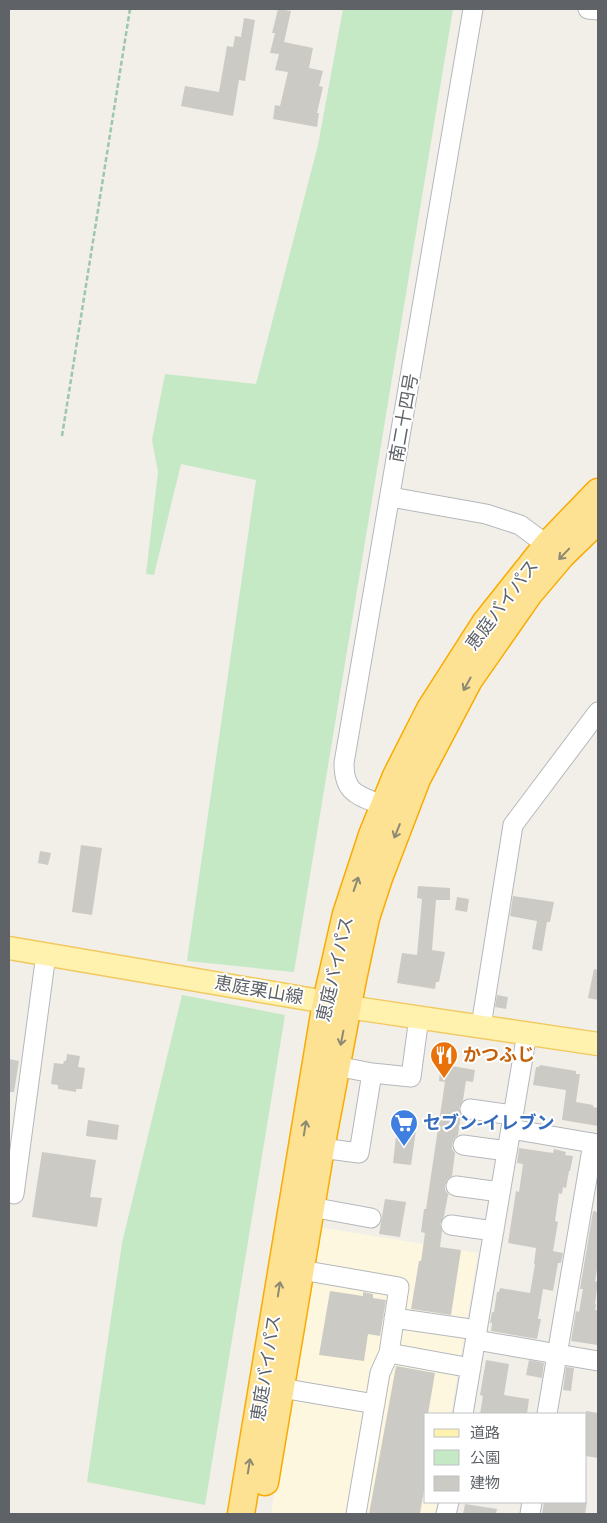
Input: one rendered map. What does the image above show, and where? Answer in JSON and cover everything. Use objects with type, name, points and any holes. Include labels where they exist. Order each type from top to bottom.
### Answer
[{"type":"highway","name":"恵庭バイパス","points":[[260,1514],[336,1066],[337,1004],[346,914],[396,776],[430,709],[485,623],[547,545],[598,492]]},
{"type":"highway","name":"恵庭バイパス","points":[[242,1514],[337,1004],[379,878],[417,779],[469,680],[529,594],[562,556],[598,520]]},
{"type":"main road","name":"恵庭栗山線","points":[[9,948],[337,1004],[598,1044]]},
{"type":"street","name":"南二十四号","points":[[384,806],[352,792],[344,773],[344,763],[473,9]]},
{"type":"street","points":[[588,9],[598,10]]},
{"type":"street","points":[[390,497],[486,514],[520,526],[547,545]]},
{"type":"street","points":[[481,1026],[513,825],[598,712]]},
{"type":"street","points":[[14,1194],[46,954]]},
{"type":"street","points":[[336,1066],[411,1077],[419,1017]]},
{"type":"street","points":[[463,1413],[527,1033]]},
{"type":"street","points":[[321,1148],[359,1153],[372,1072]]},
{"type":"street","points":[[470,1109],[595,1144],[547,1413]]},
{"type":"street","points":[[463,1144],[507,1150]]},
{"type":"street","points":[[456,1186],[500,1192]]},
{"type":"street","points":[[311,1207],[371,1218]]},
{"type":"street","points":[[451,1225],[494,1230]]},
{"type":"street","points":[[301,1270],[399,1287],[389,1353],[380,1373],[356,1514]]},
{"type":"street","points":[[394,1318],[598,1361]]},
{"type":"street","points":[[389,1353],[471,1368]]},
{"type":"street","points":[[281,1388],[375,1404]]},
{"type":"path","points":[[62,436],[130,9]]},
{"type":"shaded area","points":[[318,1227],[478,1253],[451,1413],[424,1413],[424,1503],[437,1503],[435,1514],[271,1514]]},
{"type":"green space","points":[[343,9],[453,9],[294,972],[187,961],[256,480],[181,464],[154,575],[146,574],[158,472],[152,440],[165,374],[256,384],[318,145]]},
{"type":"green space","points":[[182,995],[285,1015],[205,1505],[87,1482],[122,1243]]},
{"type":"building","points":[[278,9],[291,11],[284,42],[313,48],[309,68],[323,71],[319,86],[323,87],[317,113],[319,113],[317,127],[273,119],[275,105],[280,106],[288,72],[275,70],[279,54],[270,53],[275,33],[272,33]]},
{"type":"building","points":[[244,18],[255,20],[245,81],[239,80],[233,116],[181,106],[185,86],[219,92],[227,46],[233,47],[235,36],[241,37]]},
{"type":"building","points":[[81,845],[102,848],[92,915],[72,912]]},
{"type":"building","points":[[40,851],[51,853],[48,865],[38,863]]},
{"type":"building","points":[[418,886],[450,888],[450,900],[436,900],[432,950],[445,952],[439,982],[436,982],[435,989],[397,983],[402,953],[417,955],[422,899],[417,898]]},
{"type":"building","points":[[513,896],[554,902],[550,922],[547,922],[542,951],[532,949],[537,921],[510,916]]},
{"type":"building","points":[[457,897],[469,899],[467,912],[455,910]]},
{"type":"building","points":[[594,969],[598,970],[598,1000],[588,998]]},
{"type":"building","points":[[497,995],[508,997],[506,1009],[495,1007]]},
{"type":"building","points":[[67,1054],[80,1056],[78,1067],[85,1068],[82,1089],[76,1089],[76,1092],[58,1089],[58,1085],[51,1084],[54,1063],[63,1064],[66,1061]]},
{"type":"building","points":[[9,1059],[19,1061],[14,1092],[9,1092]]},
{"type":"building","points":[[441,1064],[475,1070],[473,1082],[466,1081],[463,1100],[459,1107],[461,1115],[458,1135],[452,1144],[452,1149],[455,1153],[452,1176],[445,1185],[445,1190],[449,1195],[440,1224],[442,1231],[440,1247],[461,1250],[451,1315],[411,1309],[419,1261],[421,1261],[425,1233],[421,1232],[424,1209],[426,1209],[445,1082],[439,1081]]},
{"type":"building","points":[[540,1065],[576,1071],[576,1074],[580,1074],[576,1102],[593,1105],[593,1107],[598,1108],[598,1126],[562,1120],[566,1090],[533,1085],[536,1067]]},
{"type":"building","points":[[88,1120],[119,1125],[117,1140],[86,1136]]},
{"type":"building","name":"セブン-イレブン","points":[[397,1128],[416,1130],[411,1165],[393,1163]]},
{"type":"building","points":[[519,1148],[553,1153],[554,1149],[566,1152],[565,1155],[573,1156],[566,1188],[563,1187],[562,1194],[559,1193],[555,1221],[558,1222],[553,1251],[563,1253],[561,1263],[558,1263],[553,1291],[543,1289],[538,1319],[541,1319],[537,1339],[491,1331],[492,1323],[490,1323],[497,1292],[499,1292],[500,1288],[530,1293],[535,1264],[536,1248],[508,1243],[516,1191],[519,1192],[523,1164],[517,1163]]},
{"type":"building","points":[[42,1152],[96,1160],[90,1197],[102,1198],[97,1227],[32,1217]]},
{"type":"building","points":[[385,1199],[406,1202],[400,1237],[379,1234]]},
{"type":"building","points":[[593,1211],[598,1212],[598,1264],[595,1281],[598,1282],[595,1310],[598,1310],[598,1345],[571,1341],[576,1311],[579,1312],[583,1289],[580,1289]]},
{"type":"building","points":[[330,1291],[363,1296],[363,1292],[373,1294],[373,1298],[386,1300],[380,1336],[368,1334],[364,1361],[319,1355]]},
{"type":"building","points":[[486,1360],[509,1364],[504,1395],[529,1399],[527,1413],[480,1413],[483,1396],[480,1395]]},
{"type":"building","points":[[529,1360],[544,1363],[542,1378],[526,1375]]},
{"type":"building","points":[[396,1366],[435,1373],[428,1413],[424,1413],[424,1490],[420,1514],[369,1514]]},
{"type":"building","points":[[566,1367],[574,1368],[571,1391],[563,1390]]},
{"type":"building","points":[[586,1411],[598,1413],[598,1458],[587,1456]]},
{"type":"building","points":[[544,1503],[587,1503],[585,1514],[542,1514]]},
{"type":"building","points":[[465,1504],[497,1509],[496,1514],[463,1514]]},
{"type":"place","name":"かつふじ","points":[[444,1079]]},
{"type":"place","name":"セブン-イレブン","points":[[404,1147]]}]
